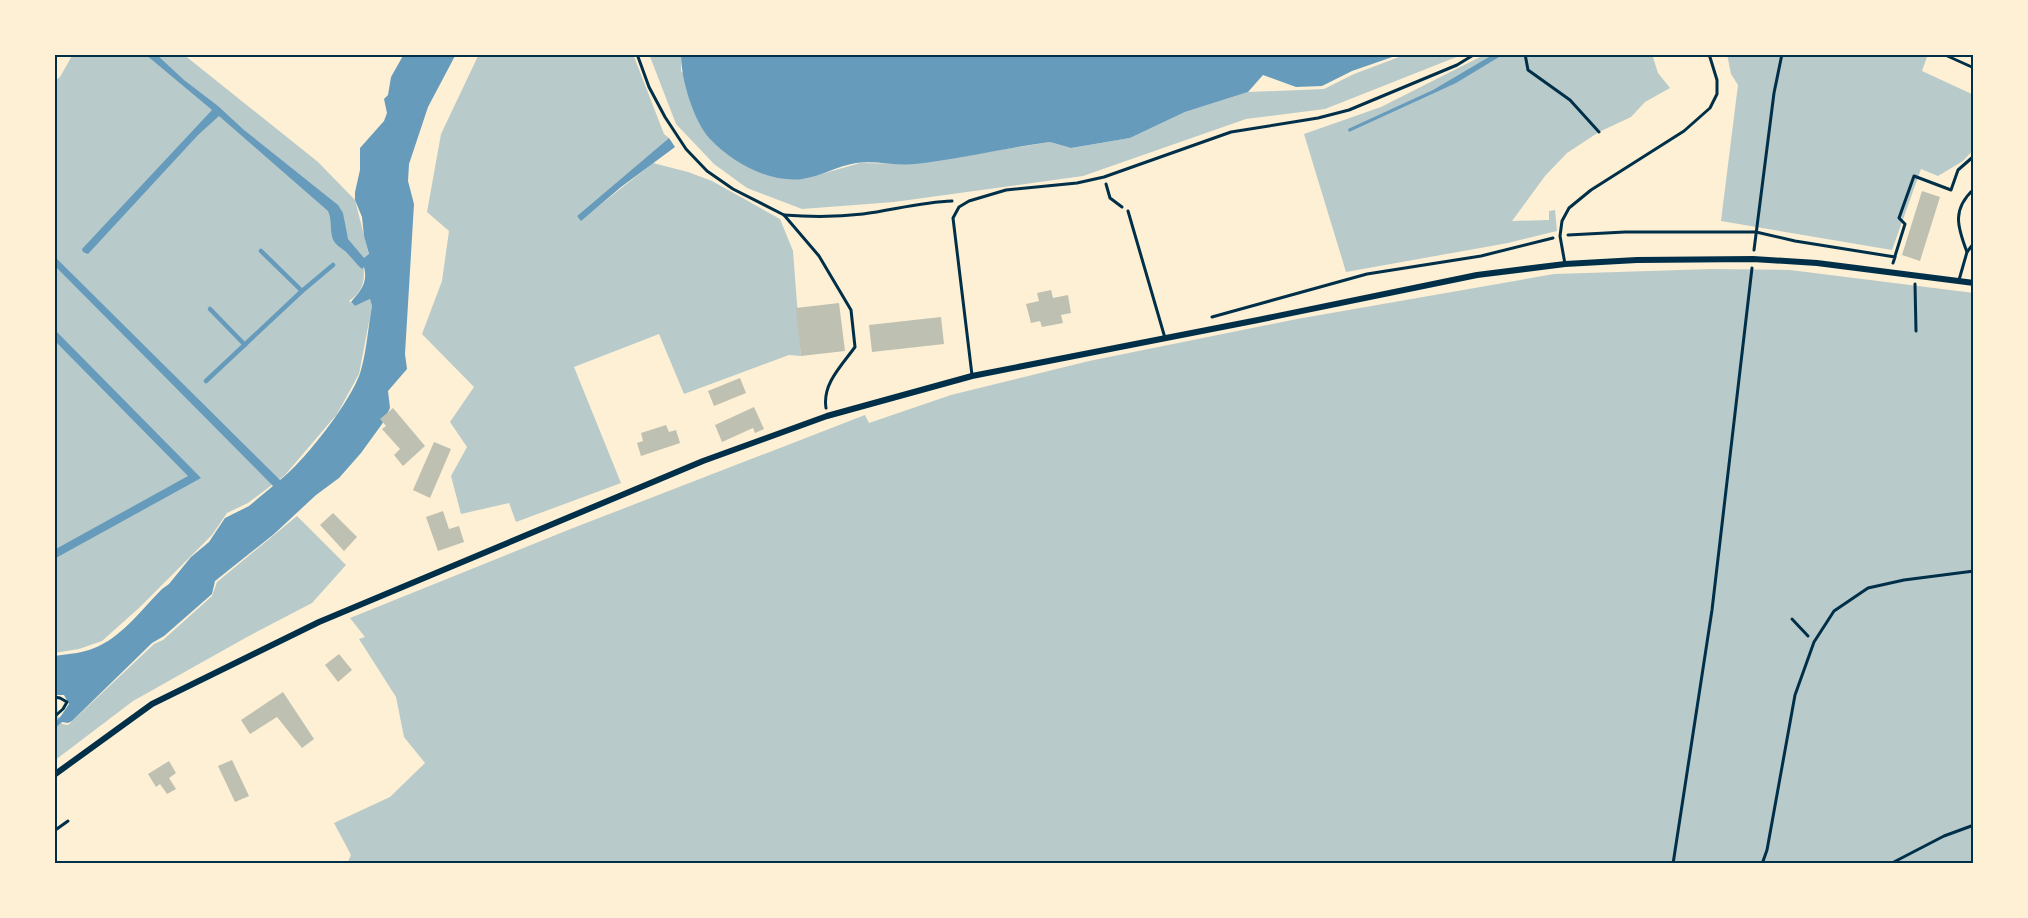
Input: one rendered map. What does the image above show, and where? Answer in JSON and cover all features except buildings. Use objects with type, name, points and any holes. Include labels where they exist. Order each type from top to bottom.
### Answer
[{"type":"street","points":[[54,775],[152,704],[319,622],[704,461],[827,416],[972,376],[1477,275],[1565,264],[1637,260],[1753,260],[1817,263],[1974,283]]},
{"type":"lane","points":[[972,376],[953,218],[959,207],[969,201],[1006,189],[1077,183],[1104,177],[1231,132],[1318,118],[1349,110],[1457,65],[1475,54]]},
{"type":"lane","points":[[1565,264],[1560,236],[1562,221],[1569,208],[1591,190],[1684,131],[1710,108],[1717,94],[1717,80],[1708,54]]},
{"type":"lane","points":[[1943,54],[1974,68]]},
{"type":"lane","points":[[1967,252],[1960,233],[1958,218],[1963,198],[1974,189]]},
{"type":"lane","points":[[1128,211],[1165,338]]},
{"type":"lane","points":[[1958,282],[1967,252],[1974,243]]},
{"type":"lane","points":[[1762,864],[1767,850],[1795,695],[1814,642],[1834,611],[1868,588],[1904,580],[1974,571]]},
{"type":"path","points":[[637,54],[649,87],[686,149],[707,171],[724,183],[784,215],[819,256],[851,310],[855,347],[828,385],[824,400],[827,416]]},
{"type":"path","points":[[1525,54],[1528,70],[1570,100],[1599,132]]},
{"type":"path","points":[[1673,864],[1712,610],[1774,93],[1782,54]]},
{"type":"path","points":[[1895,257],[1905,224],[1899,218],[1914,176],[1951,190],[1958,170],[1974,156]]},
{"type":"path","points":[[1104,177],[1110,198],[1128,211]]},
{"type":"path","points":[[784,215],[817,218],[852,215],[934,201],[969,201]]},
{"type":"path","points":[[1915,276],[1916,331]]},
{"type":"path","points":[[1792,619],[1814,642]]},
{"type":"path","points":[[54,697],[67,702],[54,717]]},
{"type":"path","points":[[54,831],[68,822]]},
{"type":"path","points":[[1890,864],[1944,836],[1974,825]]},
{"type":"shaded area","points":[[73,54],[183,54],[318,162],[355,200],[369,255],[363,260],[364,278],[361,288],[349,301],[355,306],[370,299],[372,306],[359,374],[337,414],[285,475],[248,503],[227,513],[212,535],[139,608],[102,641],[79,649],[54,653],[54,81],[60,77]]},
{"type":"shaded area","points":[[479,54],[633,54],[664,134],[669,138],[577,216],[581,220],[653,163],[712,181],[780,219],[793,251],[801,356],[789,355],[684,394],[659,334],[574,367],[621,483],[516,522],[509,503],[461,514],[451,476],[467,447],[450,422],[474,387],[422,334],[442,281],[449,231],[427,212],[441,134]]},
{"type":"shaded area","points":[[649,54],[681,54],[681,71],[804,179],[860,163],[912,164],[1050,142],[1071,148],[1130,138],[1185,112],[1248,92],[1324,89],[1354,74],[1407,54],[1464,54],[1325,109],[1246,119],[1083,176],[894,202],[802,209],[747,188],[714,164],[676,124]]},
{"type":"shaded area","points":[[1486,54],[1652,54],[1658,73],[1670,88],[1645,102],[1631,117],[1599,132],[1567,153],[1545,176],[1512,221],[1549,220],[1549,211],[1555,210],[1557,231],[1508,243],[1346,272],[1304,134],[1381,107]]},
{"type":"shaded area","points":[[1727,54],[1928,54],[1922,71],[1974,95],[1974,149],[1963,161],[1938,176],[1921,169],[1892,250],[1721,221],[1738,85],[1731,74]]},
{"type":"shaded area","points":[[1712,269],[1790,270],[1974,293],[1974,864],[347,864],[351,855],[334,823],[390,797],[425,763],[404,737],[396,697],[359,639],[365,637],[350,618],[568,530],[865,415],[869,423],[951,395],[1089,361],[1297,319],[1554,274]]},
{"type":"shaded area","points":[[297,516],[346,565],[312,603],[133,701],[54,761],[54,699],[57,699],[58,716],[62,724],[68,725],[154,644],[163,640],[212,596],[217,582]]},
{"type":"water","points":[[145,54],[156,54],[244,130],[338,205],[343,213],[348,239],[364,258],[369,254],[362,217],[355,200],[360,170],[360,148],[384,121],[387,113],[384,99],[388,95],[391,77],[404,54],[456,54],[428,107],[409,164],[408,181],[414,204],[405,354],[407,369],[388,391],[390,408],[382,424],[339,478],[215,581],[212,594],[164,636],[152,643],[72,721],[62,722],[54,729],[54,723],[69,704],[64,695],[54,695],[54,656],[88,650],[117,635],[169,584],[191,557],[209,542],[225,518],[249,506],[273,486],[54,265],[54,256],[280,480],[301,460],[349,397],[361,370],[372,306],[370,299],[355,306],[351,302],[361,290],[364,282],[364,267],[362,269],[334,242],[328,211],[219,116],[198,135],[88,254],[83,252],[82,249],[212,110]]},
{"type":"water","points":[[681,54],[1401,54],[1352,71],[1322,86],[1296,87],[1263,75],[1248,92],[1185,112],[1130,138],[1071,148],[1050,142],[915,164],[856,163],[810,178],[790,179],[777,178],[752,169],[729,156],[710,139],[698,121],[689,99]]},
{"type":"water","points":[[1494,54],[1504,54],[1456,83],[1349,132],[1348,129],[1433,90]]},
{"type":"water","points":[[669,138],[675,147],[621,187],[581,221],[577,216]]},
{"type":"water","points":[[54,329],[201,478],[54,559],[54,550],[188,476],[54,340]]},
{"type":"waterway","points":[[261,251],[302,291]]},
{"type":"waterway","points":[[206,381],[333,265]]},
{"type":"waterway","points":[[210,309],[245,345]]}]
